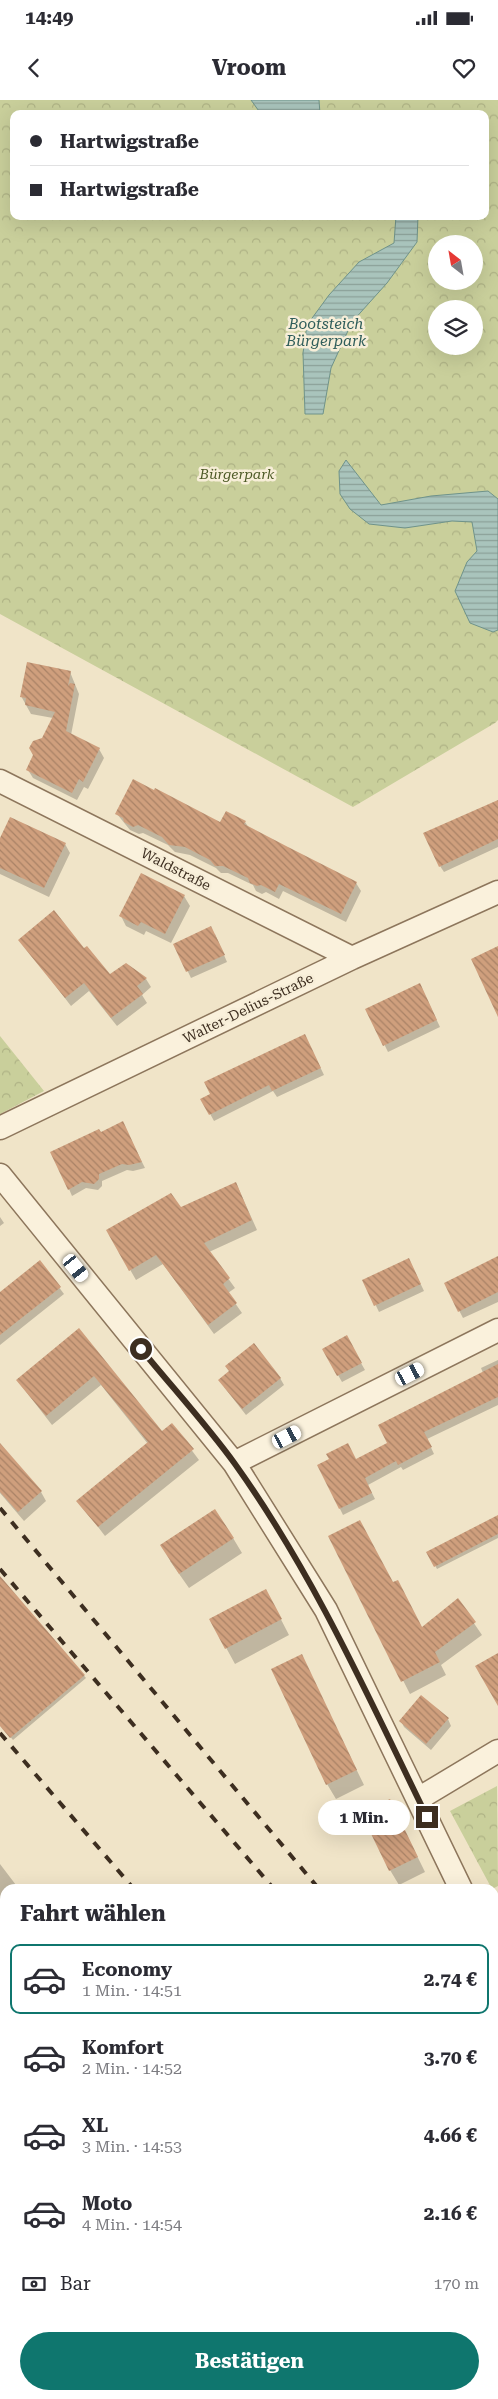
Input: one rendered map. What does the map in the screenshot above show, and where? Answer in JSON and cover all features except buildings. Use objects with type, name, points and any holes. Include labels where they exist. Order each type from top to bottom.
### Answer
[{"type":"street","name":"Waldstraße","points":[[0,781],[352,958]]},
{"type":"street","name":"Walter-Delius-Straße","points":[[0,1128],[352,958],[498,892]]},
{"type":"street","points":[[0,1175],[234,1463],[326,1610],[459,1884]]},
{"type":"street","points":[[234,1463],[498,1330]]},
{"type":"street","points":[[418,1799],[498,1751]]},
{"type":"green space","name":"Bürgerpark","points":[[0,100],[498,100],[498,720],[353,807],[0,614]]},
{"type":"green space","points":[[0,1036],[44,1091],[0,1114]]},
{"type":"green space","points":[[497,1786],[498,1884],[489,1884],[450,1811]]},
{"type":"water","points":[[251,100],[319,100],[320,110],[258,110]]},
{"type":"water","name":"Bootsteich Bürgerpark","points":[[396,220],[418,220],[417,242],[387,283],[352,322],[331,368],[323,414],[305,414],[303,353],[307,325],[329,295],[359,262],[394,243]]},
{"type":"water","points":[[346,460],[381,505],[431,496],[488,491],[498,499],[498,630],[493,632],[470,623],[455,591],[467,562],[477,551],[472,522],[452,521],[405,528],[369,524],[350,509],[340,494],[339,471]]},
{"type":"railway","points":[[0,1508],[315,1884]]},
{"type":"railway","points":[[0,1569],[270,1884]]},
{"type":"railway","points":[[0,1733],[130,1884]]},
{"type":"route","points":[[141,1349],[234,1463],[297,1561],[326,1610],[427,1817]]}]
